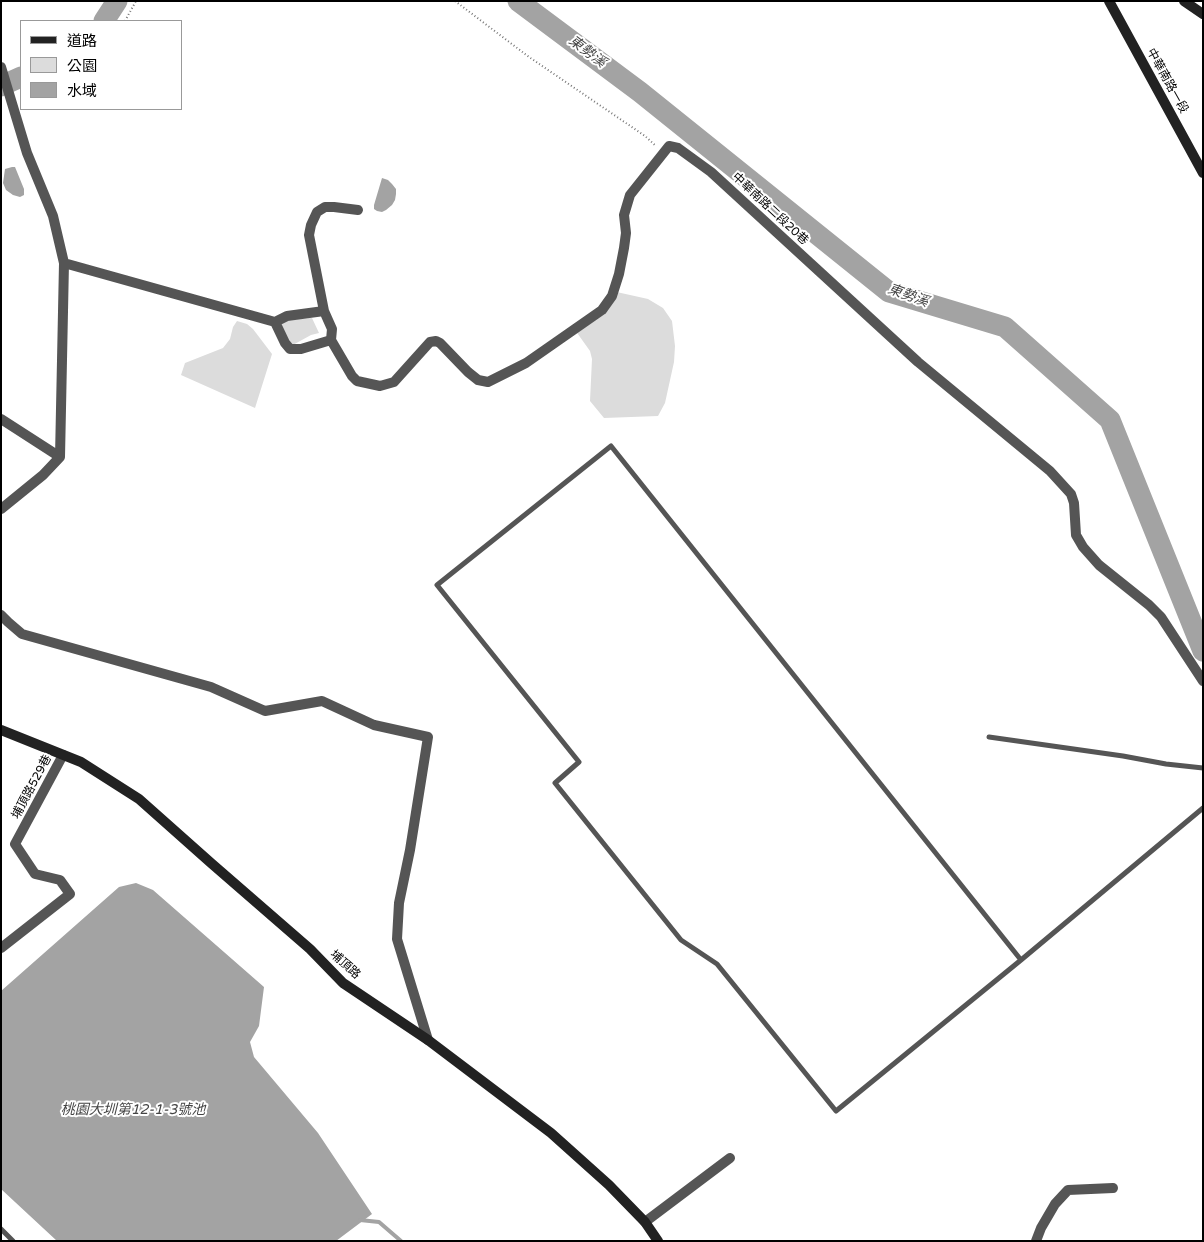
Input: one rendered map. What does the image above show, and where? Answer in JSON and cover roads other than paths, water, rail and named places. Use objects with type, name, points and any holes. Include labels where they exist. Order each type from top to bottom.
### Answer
[{"type":"street","name":"中華南路一段","points":[[1109,1],[1203,173]]},
{"type":"street","points":[[1184,1],[1203,14]]},
{"type":"street","points":[[1,67],[27,153],[53,216],[64,263],[60,457],[43,475],[1,509]]},
{"type":"street","name":"中華南路二段20巷","points":[[331,340],[352,376],[357,381],[380,386],[394,382],[430,342],[436,341],[478,380],[488,382],[526,363],[602,310],[612,296],[624,248],[626,233],[624,215],[630,195],[669,146],[678,148],[711,172],[918,362],[1050,471],[1070,494],[1074,503],[1076,535],[1083,548],[1099,566],[1149,605],[1161,617],[1203,680]]},
{"type":"street","points":[[275,322],[290,349],[301,349],[331,340],[332,329],[324,311],[308,235],[317,212],[324,208],[334,207],[358,210]]},
{"type":"street","points":[[64,263],[275,322],[287,316],[324,311]]},
{"type":"street","points":[[1,419],[60,457]]},
{"type":"street","points":[[1,614],[22,634],[211,687],[265,711],[322,701],[374,725],[428,736],[410,850],[399,903],[397,939],[428,1040]]},
{"type":"street","name":"埔頂路","points":[[1,730],[81,762],[139,799],[310,949],[344,983],[428,1040],[551,1134],[609,1186],[645,1222],[658,1241]]},
{"type":"street","name":"埔頂路529巷","points":[[1,948],[70,894],[60,880],[35,874],[16,844],[63,755]]},
{"type":"street","points":[[645,1222],[730,1158]]},
{"type":"street","points":[[1036,1241],[1055,1204],[1068,1190],[1113,1188]]},
{"type":"lane","points":[[1021,960],[611,446],[437,585],[578,762],[555,782],[680,940],[717,964],[836,1111],[1021,960],[1203,808]]},
{"type":"lane","points":[[988,737],[1203,768]]},
{"type":"lane","points":[[1,1229],[13,1241]]},
{"type":"water","points":[[15,167],[24,189],[24,195],[20,197],[6,190],[3,183],[5,169]]},
{"type":"water","points":[[382,178],[392,184],[396,189],[396,194],[392,205],[382,212],[374,209],[374,205]]},
{"type":"water","name":"桃園大圳第12-1-3號池","points":[[136,883],[153,890],[264,987],[259,1026],[250,1042],[254,1057],[318,1133],[372,1214],[336,1241],[57,1241],[1,1189],[1,991],[119,887]]},
{"type":"waterway","name":"東勢溪","points":[[105,20],[117,1]]},
{"type":"waterway","name":"東勢溪","points":[[518,1],[640,92],[889,292],[1005,327],[1110,420],[1203,651]]},
{"type":"waterway","name":"東勢溪","points":[[1,86],[20,77]]},
{"type":"waterway","points":[[360,1220],[379,1222],[401,1241]]}]
